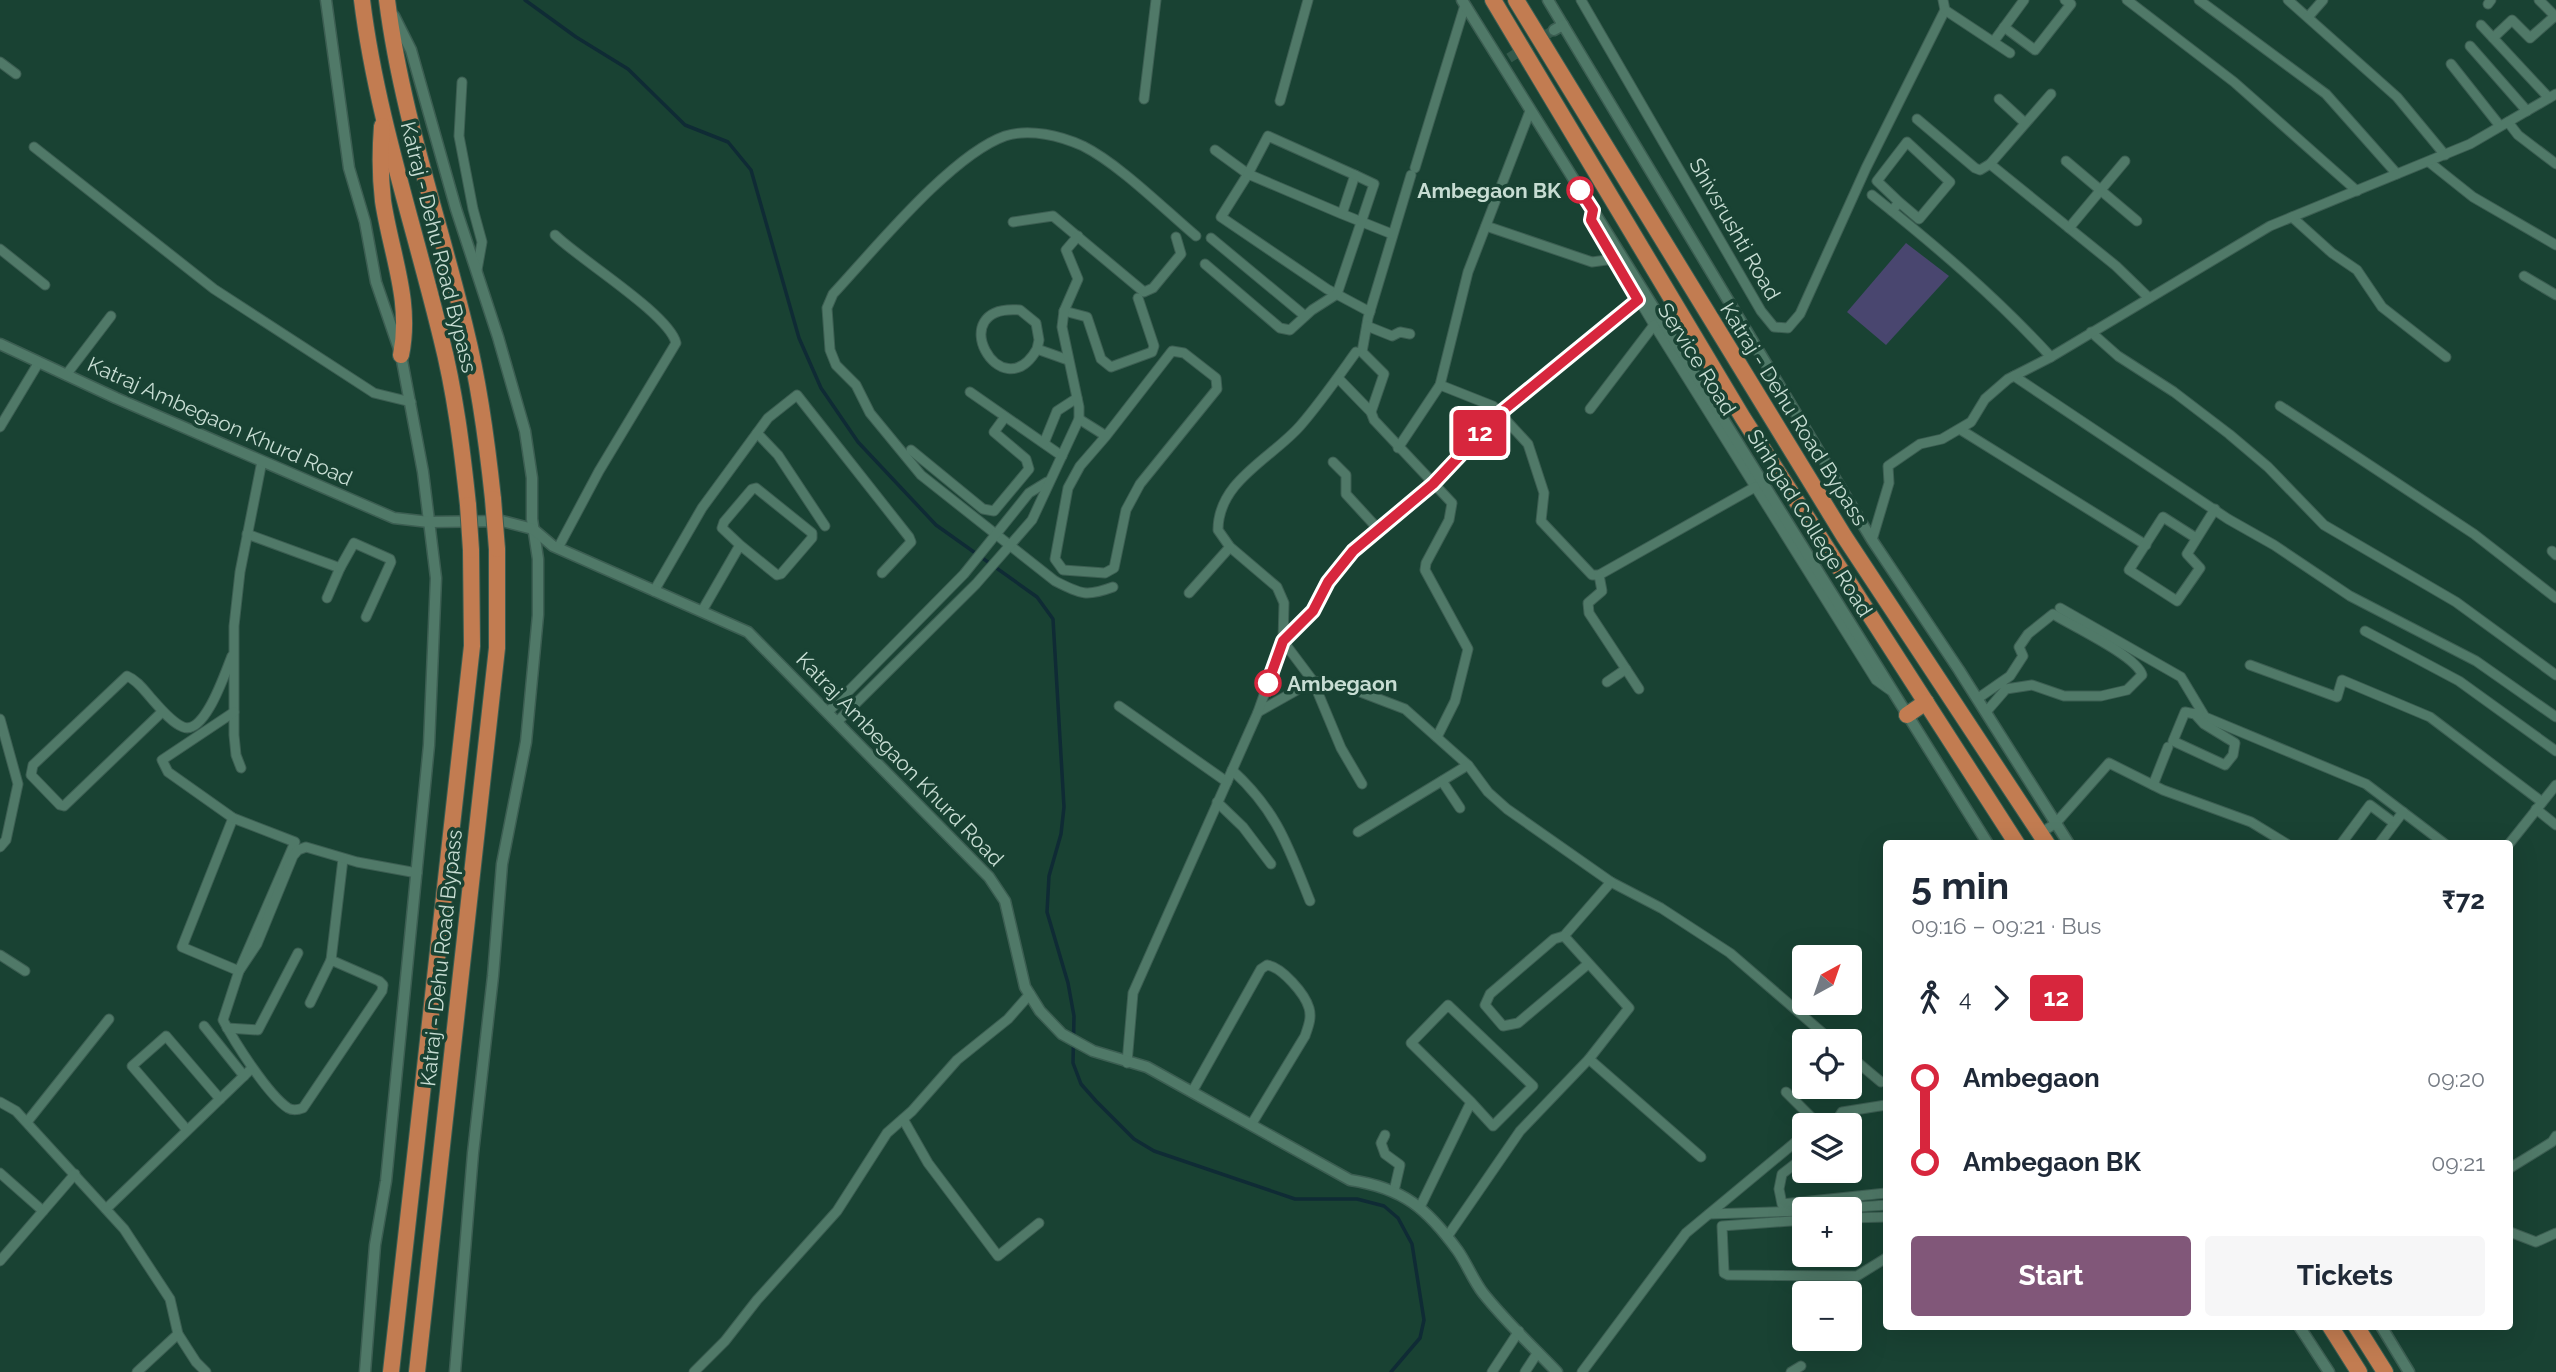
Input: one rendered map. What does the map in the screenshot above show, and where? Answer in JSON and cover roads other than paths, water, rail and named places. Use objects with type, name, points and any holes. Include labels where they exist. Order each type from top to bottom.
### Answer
[{"type":"highway","name":"Katraj - Dehu Road Bypass","points":[[362,0],[366,38],[442,339],[460,427],[471,550],[472,646],[391,1372]]},
{"type":"highway","name":"Katraj - Dehu Road Bypass","points":[[1493,0],[1743,418],[2014,840]]},
{"type":"highway","name":"Katraj - Dehu Road Bypass","points":[[1516,0],[1854,552],[2044,838]]},
{"type":"highway","name":"Katraj - Dehu Road Bypass","points":[[387,2],[391,33],[469,346],[485,423],[497,549],[497,648],[417,1372]]},
{"type":"highway","points":[[384,111],[379,162],[383,203],[402,282],[406,333],[401,355]]},
{"type":"highway","points":[[1907,715],[1926,702]]},
{"type":"highway","points":[[2333,1330],[2359,1372]]},
{"type":"highway","points":[[2359,1330],[2385,1372]]},
{"type":"street","points":[[326,0],[349,169],[365,222],[376,282],[401,355],[411,402],[436,578],[429,745],[365,1372]]},
{"type":"street","points":[[1144,99],[1156,0]]},
{"type":"street","points":[[1280,101],[1308,0]]},
{"type":"street","points":[[1548,0],[1559,27],[1871,540],[1978,699],[2066,840]]},
{"type":"street","name":"Shivsrushti Road","points":[[1581,0],[1761,311],[1774,327],[1782,328],[1788,328],[1800,314],[1944,5]]},
{"type":"street","points":[[1994,41],[2024,0]]},
{"type":"street","points":[[2004,27],[2035,50],[2071,5],[2065,0]]},
{"type":"street","points":[[2127,0],[2234,82],[2357,191]]},
{"type":"street","points":[[2199,0],[2326,94],[2397,174]]},
{"type":"street","points":[[2288,0],[2397,97],[2445,155]]},
{"type":"street","points":[[2308,17],[2323,0]]},
{"type":"street","points":[[2493,38],[2512,20],[2530,38],[2556,17],[2539,0]]},
{"type":"street","points":[[387,2],[411,50],[456,209],[525,431],[532,478],[533,529],[538,559],[538,615],[526,742],[502,864],[455,1372]]},
{"type":"street","points":[[1371,412],[1384,373],[1362,352],[1370,312],[1464,2]]},
{"type":"street","name":"Service Road","points":[[1464,2],[1505,60],[1530,111],[1593,210],[1591,220],[1638,300],[1876,680],[1894,693]]},
{"type":"street","points":[[1944,5],[2010,53]]},
{"type":"street","points":[[1854,552],[1871,540],[1889,483],[1888,466],[1920,444],[1942,439],[1961,430],[1971,422],[1995,389],[2014,376],[2051,357],[2270,226],[2445,155],[2552,96],[2481,25]]},
{"type":"street","points":[[2470,46],[2527,111]]},
{"type":"street","points":[[0,62],[16,74]]},
{"type":"street","points":[[2451,64],[2504,124],[2556,164]]},
{"type":"street","points":[[462,82],[459,136],[482,242],[477,270]]},
{"type":"street","points":[[1917,119],[1975,169],[1980,170],[1990,164],[2051,94]]},
{"type":"street","points":[[2000,99],[2025,123]]},
{"type":"street","points":[[1398,448],[1440,385],[1468,272],[1530,111]]},
{"type":"street","points":[[1113,587],[1091,594],[1079,593],[1055,581],[993,540],[911,465],[870,412],[856,384],[836,365],[830,350],[827,317],[833,294],[959,163],[1007,135],[1050,134],[1084,147],[1132,181],[1196,236]]},
{"type":"street","points":[[1205,264],[1280,328],[1290,330],[1337,295],[1374,184],[1268,136],[1221,217],[1337,295],[1370,312]]},
{"type":"street","points":[[1907,142],[1950,182],[1919,219],[1899,202],[1877,181],[1907,142]]},
{"type":"street","points":[[34,147],[214,289],[374,393],[411,402]]},
{"type":"street","points":[[1215,150],[1248,174],[1392,234]]},
{"type":"street","points":[[2066,161],[2137,221]]},
{"type":"street","points":[[2069,228],[2125,161]]},
{"type":"street","points":[[2429,162],[2473,197],[2556,245]]},
{"type":"street","points":[[1990,164],[2149,298]]},
{"type":"street","points":[[1342,214],[1355,175]]},
{"type":"street","points":[[1872,195],[1968,273],[2010,312],[2051,357]]},
{"type":"street","points":[[1892,211],[1899,202]]},
{"type":"street","name":"Sinhgad College Road","points":[[1593,210],[1907,715]]},
{"type":"street","points":[[1013,222],[1053,216],[1140,289],[1148,292],[1181,254],[1176,237]]},
{"type":"street","points":[[2292,217],[2332,253],[2357,270],[2382,307],[2445,357]]},
{"type":"street","points":[[1486,226],[1592,262],[1614,259]]},
{"type":"street","points":[[555,235],[571,251],[589,261],[656,317],[674,334],[676,343],[599,471],[558,548]]},
{"type":"street","points":[[837,722],[976,584],[1007,550],[1041,505],[1047,482],[1079,419],[1077,397],[1063,337],[1064,311],[1078,279],[1066,250],[1078,236]]},
{"type":"street","points":[[1211,238],[1306,316]]},
{"type":"street","points":[[0,249],[46,285]]},
{"type":"street","points":[[2524,276],[2556,295]]},
{"type":"street","points":[[1064,311],[1087,317],[1101,359],[1111,367],[1152,352],[1154,346],[1138,298]]},
{"type":"street","points":[[1283,641],[1313,611],[1328,582],[1353,551],[1433,484],[1500,413],[1638,300]]},
{"type":"street","points":[[1020,310],[1036,323],[1039,340],[1037,349],[1032,358],[1023,364],[1015,367],[1000,366],[985,353],[981,339],[982,329],[990,316],[999,311],[1020,310]]},
{"type":"street","points":[[66,375],[111,316]]},
{"type":"street","points":[[1590,409],[1654,325]]},
{"type":"street","points":[[1367,326],[1392,336],[1400,332],[1410,334]]},
{"type":"street","points":[[2091,332],[2118,356],[2174,392],[2229,434],[2268,467],[2324,525],[2456,602],[2556,675]]},
{"type":"street","name":"Katraj Ambegaon Khurd Road","points":[[0,344],[394,518],[429,522],[502,521],[533,529],[558,548],[748,632],[989,877],[1005,901],[1018,962],[1030,994],[1040,1011],[1062,1034],[1093,1051],[1147,1067],[1350,1180],[1378,1184],[1428,1212],[1482,1292],[1556,1372]]},
{"type":"street","points":[[1037,349],[1068,360]]},
{"type":"street","points":[[1172,351],[1184,353],[1216,378],[1217,389],[1140,484],[1126,510],[1114,568],[1105,573],[1063,570],[1055,559],[1068,488],[1080,466],[1106,436],[1172,351]]},
{"type":"street","points":[[1127,1063],[1133,993],[1258,712],[1283,641],[1282,595],[1277,587],[1230,547],[1218,530],[1220,512],[1229,496],[1261,458],[1302,424],[1356,352]]},
{"type":"street","points":[[0,427],[39,362]]},
{"type":"street","points":[[2014,376],[2350,596],[2476,662],[2556,717]]},
{"type":"street","points":[[1338,378],[1371,412],[1374,420],[1398,448],[1452,503],[1449,520],[1426,563],[1425,570],[1468,649],[1455,701],[1437,737]]},
{"type":"street","points":[[1440,385],[1488,403],[1528,444],[1544,493],[1541,522],[1592,575],[1599,575],[1755,487]]},
{"type":"street","points":[[970,392],[1062,456]]},
{"type":"street","points":[[654,591],[702,509],[757,433],[781,405],[797,395],[909,537],[911,542],[882,573]]},
{"type":"street","points":[[1044,443],[1057,411],[1077,397]]},
{"type":"street","points":[[2280,406],[2474,534],[2556,598]]},
{"type":"street","points":[[911,450],[983,509],[994,511],[1029,469],[1026,459],[994,432],[1005,417]]},
{"type":"street","points":[[1079,419],[1106,436]]},
{"type":"street","points":[[1961,430],[2146,545]]},
{"type":"street","points":[[757,433],[778,455],[825,526]]},
{"type":"street","points":[[241,768],[236,755],[232,656],[240,572],[262,461]]},
{"type":"street","points":[[1334,462],[1346,475],[1346,494],[1379,530]]},
{"type":"street","points":[[828,712],[964,574],[1029,493],[1047,482]]},
{"type":"street","points":[[757,488],[813,533],[812,538],[785,571],[777,575],[740,545],[722,528],[752,489],[757,488]]},
{"type":"street","points":[[2196,538],[2164,517],[2129,570],[2176,602],[2200,568],[2186,555],[2214,509]]},
{"type":"street","points":[[247,534],[340,568]]},
{"type":"street","points":[[327,598],[353,544],[390,559],[366,617]]},
{"type":"street","points":[[702,611],[740,545]]},
{"type":"street","points":[[1189,593],[1230,547]]},
{"type":"street","points":[[1599,575],[1602,591],[1588,603],[1589,613],[1639,690]]},
{"type":"street","points":[[2060,608],[2181,677],[2197,712],[2204,724],[2235,743],[2233,755],[2225,765],[2173,741],[2185,712],[2197,712],[2355,778],[2440,840]]},
{"type":"street","points":[[1978,699],[2017,668],[2022,656],[2019,647],[2041,622],[2053,614],[2124,654],[2140,669],[2142,676],[2127,690],[2101,696],[2064,696],[2032,685],[2006,689],[1986,712]]},
{"type":"street","points":[[2365,631],[2459,681],[2556,751]]},
{"type":"street","points":[[1283,641],[1314,681],[1341,748],[1362,784]]},
{"type":"street","points":[[163,711],[64,806],[31,775],[33,765],[127,676],[184,727],[196,726],[207,713],[232,656]]},
{"type":"street","points":[[2250,666],[2337,697],[2342,680],[2430,717],[2539,806],[2556,825]]},
{"type":"street","points":[[1607,682],[1626,669]]},
{"type":"street","points":[[1258,712],[1314,681],[1350,688],[1405,709],[1468,765],[1488,792],[1507,809],[1611,882],[1661,908],[1730,953],[1818,1029]]},
{"type":"street","points":[[1119,706],[1227,782]]},
{"type":"street","points":[[234,712],[162,760],[168,772],[233,818],[295,842],[239,971],[224,1010],[223,1020],[265,1084],[288,1108],[303,1108],[382,991],[383,985],[379,981],[331,960]]},
{"type":"street","points":[[1907,715],[1985,840]]},
{"type":"street","points":[[0,719],[18,783],[6,840],[0,847]]},
{"type":"street","points":[[2153,785],[2168,747]]},
{"type":"street","points":[[2044,838],[2109,763],[2153,785],[2251,822],[2280,840]]},
{"type":"street","points":[[1359,832],[1468,765]]},
{"type":"street","points":[[1232,770],[1254,790],[1283,833],[1310,901]]},
{"type":"street","points":[[1442,781],[1460,808]]},
{"type":"street","points":[[2512,840],[2556,785]]},
{"type":"street","points":[[1217,802],[1243,827],[1271,864]]},
{"type":"street","points":[[2344,840],[2370,805],[2394,823]]},
{"type":"street","points":[[2381,840],[2403,812]]},
{"type":"street","points":[[233,818],[182,947],[239,971]]},
{"type":"street","points":[[239,971],[257,944],[293,856],[298,850],[306,847],[344,859],[417,873]]},
{"type":"street","points":[[310,1003],[331,960],[344,859]]},
{"type":"street","points":[[1588,964],[1518,1023],[1503,1026],[1485,1005],[1490,994],[1554,939],[1564,936],[1611,882]]},
{"type":"street","points":[[1447,1237],[1520,1131],[1589,1059],[1629,1007],[1564,936]]},
{"type":"street","points":[[227,1028],[258,1030],[298,953]]},
{"type":"street","points":[[0,955],[26,971]]},
{"type":"street","points":[[1192,1092],[1261,969],[1267,965],[1275,966],[1286,974],[1309,1006],[1311,1020],[1305,1036],[1251,1125]]},
{"type":"street","points":[[694,1372],[725,1341],[757,1300],[837,1211],[887,1133],[957,1060],[1008,1019],[1030,994]]},
{"type":"street","points":[[1448,1005],[1533,1086],[1493,1126],[1471,1102],[1411,1043],[1448,1005]]},
{"type":"street","points":[[26,1122],[109,1019]]},
{"type":"street","points":[[106,1209],[246,1073],[204,1026]]},
{"type":"street","points":[[187,1130],[132,1066],[166,1036],[220,1099]]},
{"type":"street","points":[[1589,1059],[1701,1157]]},
{"type":"street","points":[[1862,1066],[1881,1082]]},
{"type":"street","points":[[1786,1092],[1807,1113]]},
{"type":"street","points":[[0,1102],[16,1111],[124,1229],[170,1299],[178,1334],[196,1362],[206,1372]]},
{"type":"street","points":[[1420,1207],[1471,1102]]},
{"type":"street","points":[[1841,1113],[1883,1105]]},
{"type":"street","points":[[903,1119],[928,1163],[998,1256],[1039,1223]]},
{"type":"street","points":[[1385,1135],[1381,1143],[1385,1154],[1400,1165],[1394,1191]]},
{"type":"street","points":[[2513,1166],[2552,1142],[2556,1136]]},
{"type":"street","points":[[1582,1372],[1686,1233],[1792,1145]]},
{"type":"street","points":[[1783,1212],[1779,1189],[1782,1174],[1792,1166]]},
{"type":"street","points":[[0,1173],[43,1211]]},
{"type":"street","points":[[0,1261],[75,1174]]},
{"type":"street","points":[[1883,1195],[1783,1212],[1721,1227],[1724,1273],[1728,1275],[1857,1276],[1883,1260]]},
{"type":"street","points":[[1862,1207],[1883,1205]]},
{"type":"street","points":[[1783,1212],[1792,1215]]},
{"type":"street","points":[[1709,1214],[1792,1212]]},
{"type":"street","points":[[1862,1218],[1883,1217]]},
{"type":"street","points":[[2513,1233],[2536,1242],[2556,1233]]},
{"type":"street","points":[[2302,1330],[2329,1372]]},
{"type":"street","points":[[2384,1330],[2409,1372]]},
{"type":"street","points":[[1492,1372],[1519,1331]]},
{"type":"street","points":[[137,1372],[178,1334]]},
{"type":"street","points":[[1525,1372],[1538,1353]]},
{"type":"street","points":[[1791,1372],[1801,1366]]},
{"type":"waterway","points":[[525,0],[576,37],[628,69],[685,125],[728,142],[751,170],[799,338],[821,388],[858,442],[936,525],[1037,597],[1053,619],[1064,807],[1061,834],[1049,876],[1047,912],[1068,983],[1074,1016],[1073,1063],[1081,1084],[1134,1139],[1154,1151],[1295,1199],[1357,1199],[1384,1206],[1398,1218],[1412,1244],[1424,1320],[1420,1338],[1391,1372]]},
{"type":"tunnel","points":[[1509,58],[1554,30]]},
{"type":"place","name":"Ambegaon BK","points":[[1580,190]]},
{"type":"place","name":"Ambegaon","points":[[1268,683]]}]
